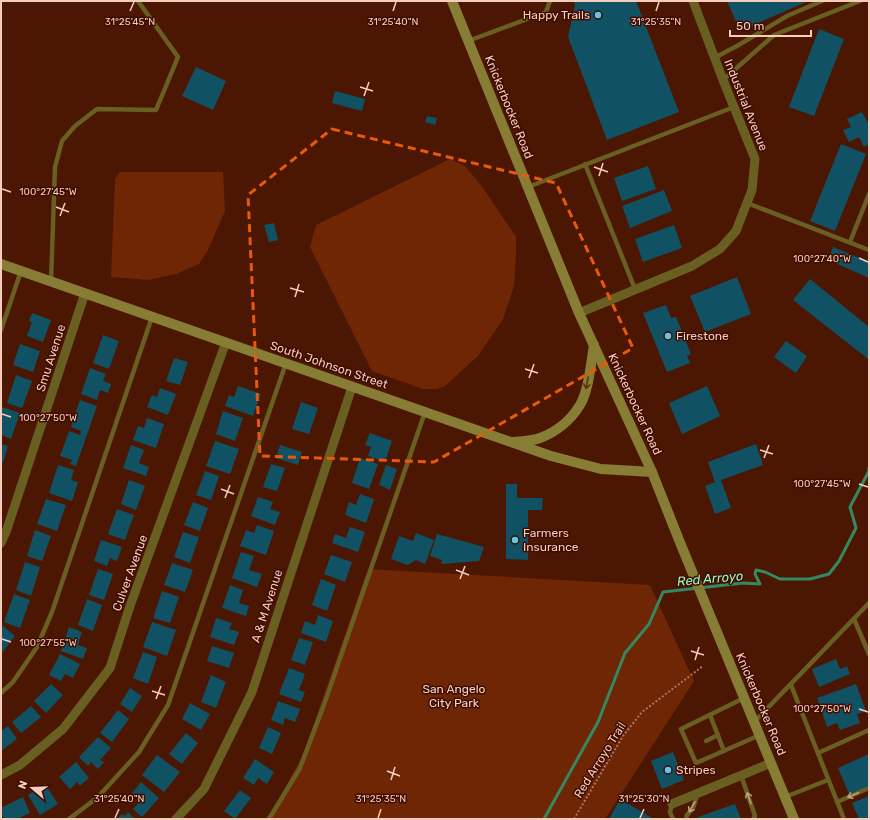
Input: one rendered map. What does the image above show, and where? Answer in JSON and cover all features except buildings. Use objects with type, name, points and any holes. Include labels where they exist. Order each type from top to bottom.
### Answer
[{"type":"main road","name":"Knickerbocker Road","points":[[452,1],[579,313],[652,472],[794,819]]},
{"type":"main road","name":"South Johnson Street","points":[[1,264],[551,456],[601,469],[652,472]]},
{"type":"main road","points":[[511,442],[539,438],[557,430],[569,418],[580,405],[586,389],[594,345]]},
{"type":"street","name":"Industrial Avenue","points":[[579,313],[692,266],[720,248],[736,231],[752,190],[755,159],[714,58],[693,1]]},
{"type":"street","name":"Smu Avenue","points":[[1,543],[85,294]]},
{"type":"street","name":"Culver Avenue","points":[[1,775],[20,765],[63,729],[110,668],[130,606],[226,342]]},
{"type":"street","name":"A & M Avenue","points":[[176,819],[204,788],[252,692],[352,387]]},
{"type":"street","points":[[672,804],[771,763]]},
{"type":"lane","points":[[51,282],[56,167],[62,141],[75,126],[97,109],[156,110],[178,57],[138,1]]},
{"type":"lane","points":[[468,41],[546,12],[550,1]]},
{"type":"lane","points":[[714,58],[787,16],[822,1]]},
{"type":"lane","points":[[723,80],[774,35],[860,1]]},
{"type":"lane","points":[[527,187],[734,107]]},
{"type":"lane","points":[[585,164],[635,289]]},
{"type":"lane","points":[[850,242],[869,194]]},
{"type":"lane","points":[[747,203],[869,250]]},
{"type":"lane","points":[[1,330],[21,271]]},
{"type":"lane","points":[[1,693],[13,682],[37,647],[52,612],[152,317]]},
{"type":"lane","points":[[69,819],[98,797],[139,752],[168,704],[286,363]]},
{"type":"lane","points":[[269,819],[300,768],[325,702],[425,412]]},
{"type":"lane","points":[[754,722],[869,603]]},
{"type":"lane","points":[[854,619],[869,654]]},
{"type":"lane","points":[[790,685],[844,819]]},
{"type":"lane","points":[[744,698],[681,729],[692,747],[696,763],[760,735]]},
{"type":"lane","points":[[710,715],[724,751]]},
{"type":"lane","points":[[818,753],[869,730]]},
{"type":"lane","points":[[706,741],[718,735]]},
{"type":"lane","points":[[741,775],[755,816],[753,819]]},
{"type":"lane","points":[[785,797],[828,780]]},
{"type":"lane","points":[[837,802],[869,788]]},
{"type":"lane","points":[[686,819],[687,815],[694,808],[698,793]]},
{"type":"lane","points":[[672,804],[670,812],[673,819]]},
{"type":"path","name":"Red Arroyo Trail","points":[[574,819],[623,736],[642,712],[703,666]]},
{"type":"highlighted area","points":[[332,129],[556,183],[633,348],[434,462],[260,456],[248,195]]},
{"type":"green space","points":[[450,159],[465,166],[481,185],[516,237],[514,286],[503,319],[478,356],[445,386],[436,389],[423,389],[372,371],[310,247],[316,225]]},
{"type":"green space","points":[[120,172],[223,172],[225,211],[208,250],[199,264],[176,274],[148,280],[111,277],[115,179]]},
{"type":"green space","name":"San Angelo City Park","points":[[368,569],[650,585],[694,681],[605,819],[265,819],[276,805],[303,755]]},
{"type":"waterway","name":"Red Arroyo","points":[[544,819],[598,722],[625,653],[649,624],[663,592],[743,583],[760,584],[755,574],[756,570],[765,572],[780,579],[810,579],[829,574],[839,561],[856,528],[850,507],[869,471],[869,468]]},
{"type":"place","name":"Happy Trails","points":[[598,15]]},
{"type":"place","name":"Firestone","points":[[668,336]]},
{"type":"place","name":"Farmers Insurance","points":[[515,540]]},
{"type":"place","name":"Stripes","points":[[668,770]]}]
